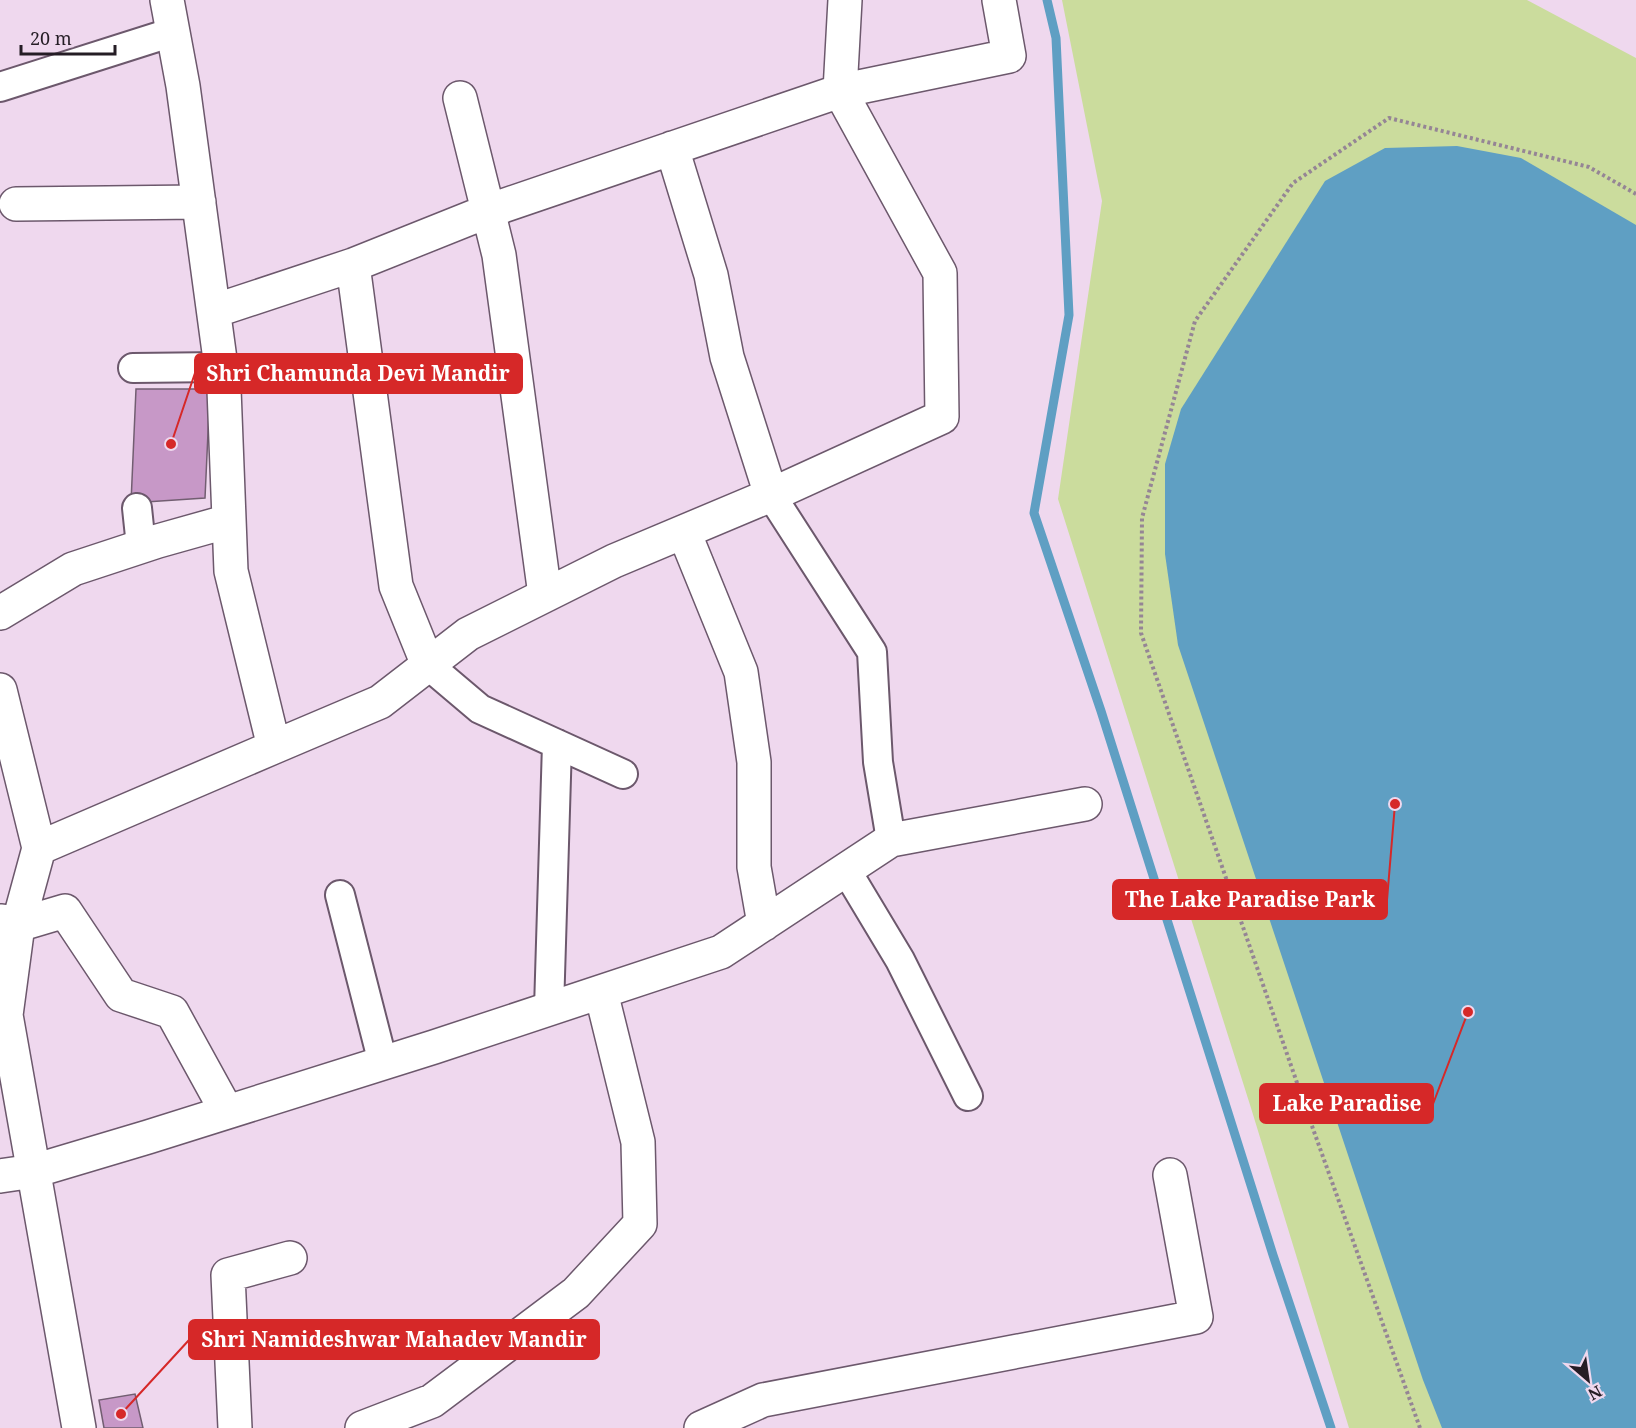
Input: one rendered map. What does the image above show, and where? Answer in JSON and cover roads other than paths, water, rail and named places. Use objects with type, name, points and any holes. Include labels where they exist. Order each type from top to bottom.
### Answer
[{"type":"street","points":[[167,0],[183,86],[224,389],[231,572],[274,747]]},
{"type":"street","points":[[39,848],[380,702],[468,634],[614,561],[771,495],[942,417],[940,273],[840,91],[845,0]]},
{"type":"street","points":[[214,311],[353,265],[488,211],[840,91],[1010,56],[999,0]]},
{"type":"street","points":[[0,87],[173,32]]},
{"type":"street","points":[[460,98],[499,255],[545,596]]},
{"type":"street","points":[[672,148],[711,275],[727,357],[771,495],[873,652],[878,762],[891,840]]},
{"type":"street","points":[[16,204],[199,202]]},
{"type":"street","points":[[353,265],[396,586],[428,665],[480,709],[623,774]]},
{"type":"street","points":[[133,368],[221,367]]},
{"type":"street","points":[[137,508],[141,546]]},
{"type":"street","points":[[0,613],[73,570],[141,546],[229,521]]},
{"type":"street","points":[[684,532],[741,672],[754,762],[754,867],[764,924]]},
{"type":"street","points":[[0,690],[39,848],[9,923],[6,1015],[79,1428]]},
{"type":"street","points":[[549,1009],[557,744]]},
{"type":"street","points":[[0,1176],[34,1171],[227,1112],[721,952],[891,840],[1085,804]]},
{"type":"street","points":[[846,870],[900,960],[968,1096]]},
{"type":"street","points":[[340,895],[383,1063]]},
{"type":"street","points":[[9,923],[65,911],[122,994],[172,1011],[227,1112]]},
{"type":"street","points":[[362,1428],[432,1401],[576,1293],[640,1224],[638,1142],[601,992]]},
{"type":"street","points":[[701,1428],[763,1400],[1196,1317],[1170,1176]]},
{"type":"street","points":[[235,1428],[228,1275],[290,1258]]},
{"type":"water","points":[[1457,146],[1521,158],[1636,225],[1636,1428],[1442,1428],[1423,1380],[1178,645],[1165,554],[1165,464],[1181,409],[1325,181],[1385,148]]},
{"type":"waterway","points":[[1047,0],[1056,38],[1069,315],[1034,513],[1101,711],[1273,1255],[1331,1428]]},
{"type":"place","name":"Shri Chamunda Devi Mandir","points":[[171,444]]},
{"type":"place","name":"The Lake Paradise Park","points":[[1395,804]]},
{"type":"place","name":"Lake Paradise","points":[[1468,1012]]},
{"type":"place","name":"Shri Namideshwar Mahadev Mandir","points":[[121,1414]]}]
